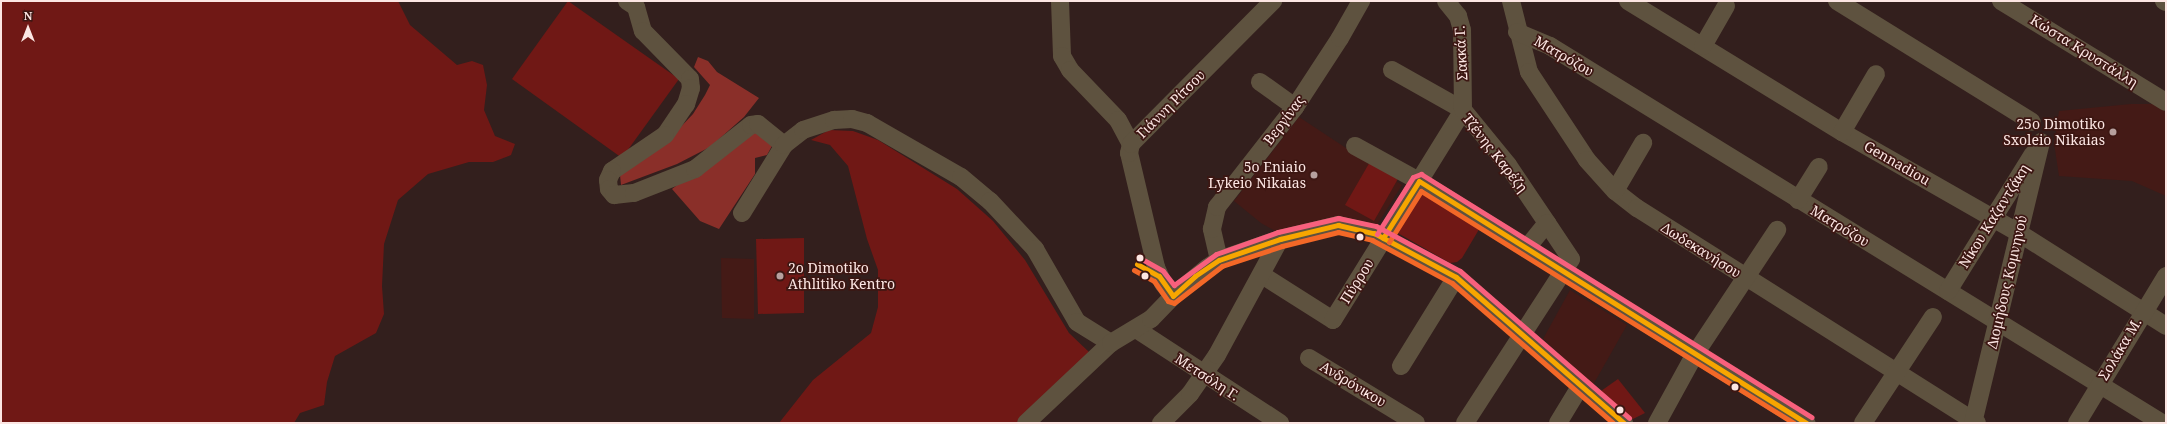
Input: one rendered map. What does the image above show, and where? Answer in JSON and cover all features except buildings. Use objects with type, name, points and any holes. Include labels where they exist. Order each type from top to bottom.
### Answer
[{"type":"street","points":[[627,1],[636,7],[643,31],[690,79],[691,88],[686,104],[665,135],[612,171],[608,180],[609,188],[614,195],[634,193],[695,169],[751,124],[758,124],[784,145]]},
{"type":"street","points":[[1060,1],[1062,56],[1070,70],[1118,120],[1131,144]]},
{"type":"street","name":"Γιάννη Ρίτσου","points":[[1173,296],[1159,276],[1130,159],[1131,144],[1273,1]]},
{"type":"street","name":"Βεργίνας","points":[[1219,260],[1212,229],[1217,207],[1295,108],[1340,38],[1361,1]]},
{"type":"street","name":"Σακκά Γ.","points":[[1446,1],[1458,16],[1462,30],[1463,110]]},
{"type":"street","name":"Δωδεκανήσου","points":[[1511,1],[1529,72],[1543,96],[1587,160],[1615,191],[1637,208],[1974,422]]},
{"type":"street","name":"Gennadiou","points":[[1628,1],[1842,132],[2019,233],[2166,326]]},
{"type":"street","points":[[1836,1],[2032,122]]},
{"type":"street","name":"Κώστα Κρυστάλλη","points":[[2001,1],[2166,102]]},
{"type":"street","points":[[1703,46],[1726,6]]},
{"type":"street","name":"Ματρόζου","points":[[1518,32],[1550,46],[2162,423]]},
{"type":"street","name":"Τζένης Καρέζη","points":[[1392,70],[1463,110],[1508,165],[1547,223],[1566,266]]},
{"type":"street","points":[[1842,132],[1876,74]]},
{"type":"street","points":[[1260,82],[1295,108]]},
{"type":"street","name":"Πύρρου","points":[[1262,275],[1333,320],[1463,110]]},
{"type":"street","points":[[742,213],[784,145],[803,130],[816,124],[852,119],[867,123],[961,177],[1014,225],[1034,249],[1071,314],[1088,331],[1111,343]]},
{"type":"street","name":"Νίκου Καζαντζάκη","points":[[1948,291],[2041,142]]},
{"type":"street","name":"Διομήδους Κομνηνού","points":[[1974,422],[2041,142]]},
{"type":"street","points":[[1615,191],[1643,143]]},
{"type":"street","points":[[1355,146],[1419,181],[1526,249],[1566,266],[1695,354],[1806,423]]},
{"type":"street","points":[[1798,200],[1819,167]]},
{"type":"street","points":[[1526,249],[1547,223]]},
{"type":"street","points":[[1026,423],[1111,343],[1151,319],[1195,276],[1219,260],[1280,239],[1338,225],[1359,229],[1383,238],[1456,277],[1624,423]]},
{"type":"street","points":[[1657,423],[1695,354],[1747,278],[1777,230]]},
{"type":"street","points":[[1161,423],[1204,376],[1262,275],[1280,239]]},
{"type":"street","points":[[1465,423],[1566,266]]},
{"type":"street","name":"Σολάκα Μ.","points":[[2077,423],[2142,312],[2166,276]]},
{"type":"street","points":[[1401,366],[1456,277]]},
{"type":"street","points":[[1863,423],[1895,371],[1933,317]]},
{"type":"street","name":"Μετσόλη Γ.","points":[[1136,329],[1204,376],[1280,423]]},
{"type":"street","name":"Ανδρόνικου","points":[[1309,358],[1416,423]]},
{"type":"street","points":[[1558,423],[1581,385]]},
{"type":"shaded area","points":[[1,1],[398,1],[410,25],[457,65],[472,61],[483,65],[487,85],[484,110],[495,136],[515,144],[511,155],[493,162],[469,162],[428,174],[398,200],[384,244],[382,286],[384,314],[376,333],[335,356],[327,382],[324,405],[300,413],[294,423],[1,423]]},
{"type":"shaded area","points":[[568,1],[679,79],[622,158],[512,79]]},
{"type":"shaded area","points":[[698,57],[708,61],[717,72],[759,98],[744,117],[710,147],[677,164],[621,185],[620,175],[673,135],[693,114],[705,95],[710,85],[694,67]]},
{"type":"shaded area","points":[[2131,104],[2153,104],[2166,112],[2166,196],[2132,181],[2059,176],[2054,143],[2059,111]]},
{"type":"shaded area","points":[[1299,117],[1402,185],[1375,228],[1284,236],[1261,223],[1234,201]]},
{"type":"shaded area","points":[[753,127],[773,144],[767,155],[755,158],[755,174],[719,229],[700,221],[672,189]]},
{"type":"shaded area","points":[[829,130],[853,131],[878,140],[957,189],[993,221],[1025,260],[1069,333],[1089,352],[1087,359],[1018,423],[779,423],[813,380],[871,333],[878,307],[878,270],[867,239],[848,166],[830,145],[811,140]]},
{"type":"shaded area","points":[[1371,160],[1399,177],[1374,221],[1345,205]]},
{"type":"shaded area","points":[[1418,188],[1481,226],[1462,258],[1457,262],[1450,263],[1389,228]]},
{"type":"shaded area","name":"2o Dimotiko Athlitiko Kentro","points":[[804,238],[804,313],[758,314],[756,239]]},
{"type":"shaded area","points":[[721,258],[754,259],[754,319],[722,318]]},
{"type":"shaded area","points":[[1570,290],[1627,325],[1593,385],[1543,339]]},
{"type":"shaded area","points":[[1618,379],[1645,413],[1633,419],[1601,391]]},
{"type":"transit line","points":[[1377,234],[1413,177],[1421,174],[1811,417]]},
{"type":"transit line","points":[[1383,238],[1419,181],[1807,423]]},
{"type":"transit line","points":[[1389,242],[1421,191],[1794,423]]},
{"type":"transit line","points":[[1140,258],[1163,271],[1174,285],[1216,254],[1278,232],[1338,218],[1376,226],[1460,271],[1629,418]]},
{"type":"transit line","points":[[1137,264],[1159,276],[1173,296],[1195,276],[1219,260],[1280,239],[1338,225],[1374,233],[1456,277],[1624,423]]},
{"type":"transit line","points":[[1134,270],[1154,281],[1168,301],[1174,303],[1222,266],[1282,246],[1338,232],[1372,240],[1452,283],[1613,423]]},
{"type":"place","name":"25ο Dimotiko Sxoleio Nikaias","points":[[2113,132]]},
{"type":"place","name":"5o Eniaio Lykeio Nikaias","points":[[1314,175]]},
{"type":"place","name":"2o Dimotiko Athlitiko Kentro","points":[[780,276]]}]
